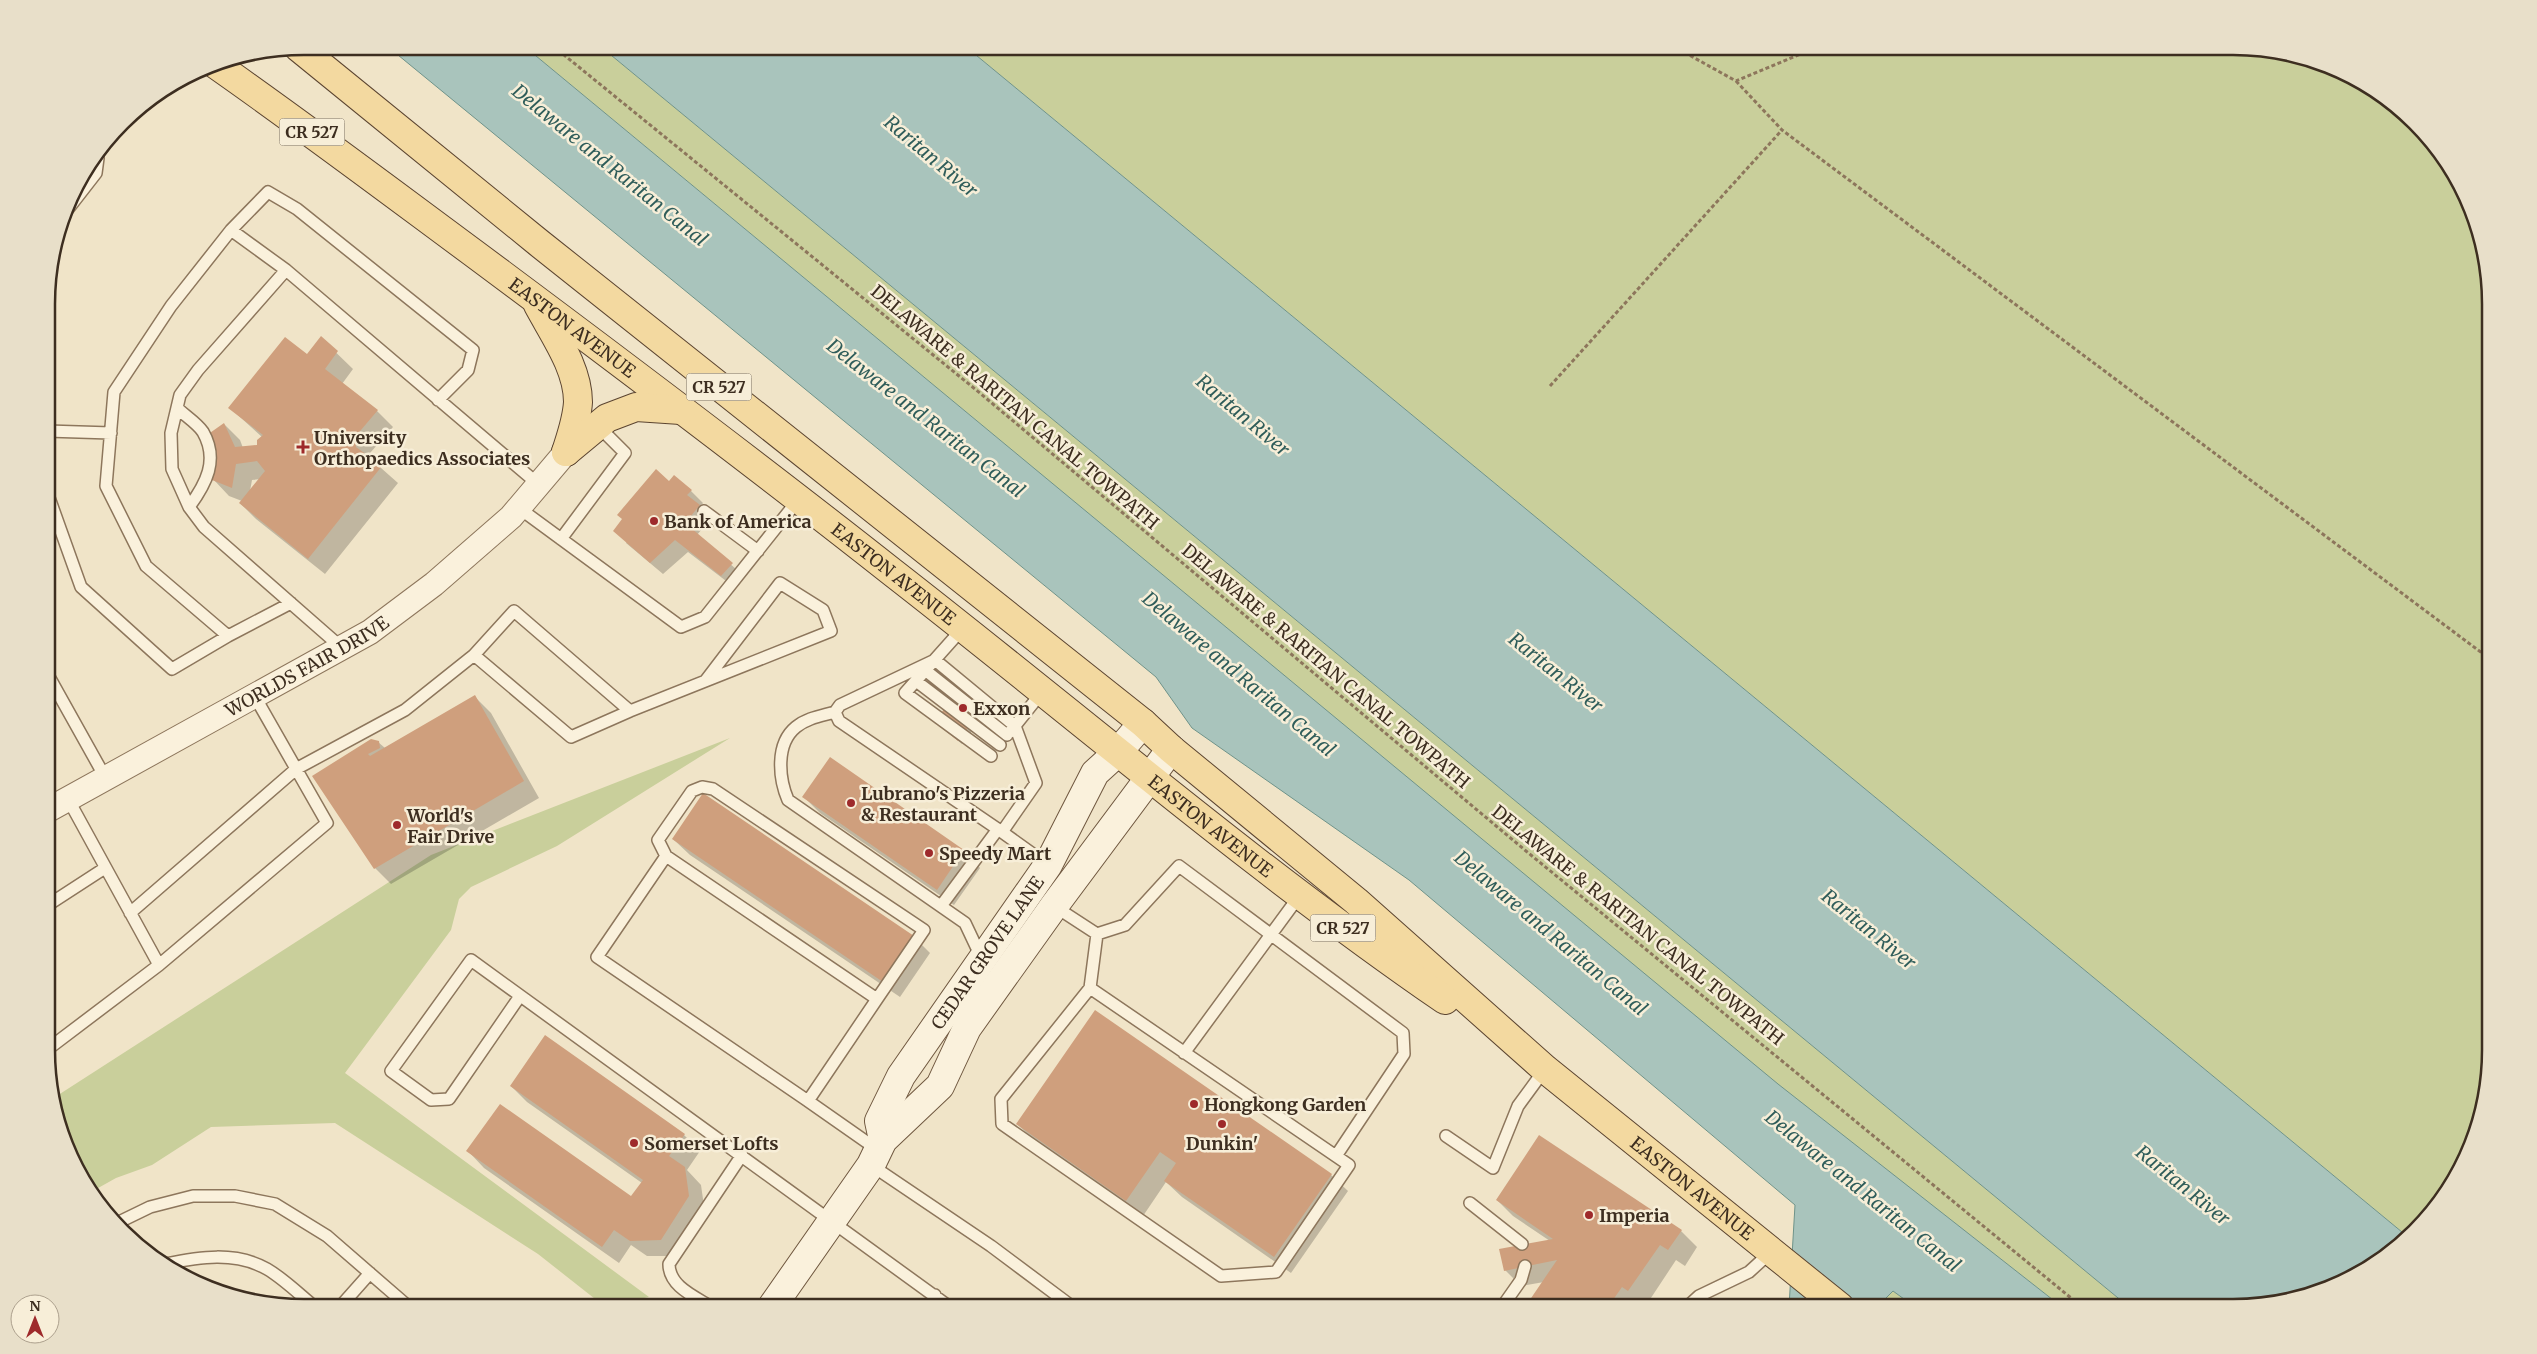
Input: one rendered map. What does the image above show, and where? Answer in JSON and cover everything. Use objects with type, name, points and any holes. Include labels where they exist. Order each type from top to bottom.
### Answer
[{"type":"main road","name":"EASTON AVENUE","points":[[307,55],[694,367],[1143,723],[1171,749],[1356,902],[1545,1069],[1830,1299]]},
{"type":"main road","name":"EASTON AVENUE","points":[[222,69],[300,123],[681,410],[962,628],[1117,753],[1360,942],[1545,1069]]},
{"type":"main road","points":[[535,300],[573,372],[576,387],[576,421],[566,452]]},
{"type":"main road","points":[[566,452],[607,418],[636,407],[681,410]]},
{"type":"main road","name":"CEDAR GROVE LANE","points":[[878,1152],[879,1121],[902,1076],[1048,865],[1095,773],[1117,753],[1143,723]]},
{"type":"main road","name":"CEDAR GROVE LANE","points":[[777,1299],[878,1152],[940,1086],[967,1028],[1054,906],[1171,749]]},
{"type":"street","name":"WORLDS FAIR DRIVE","points":[[58,804],[370,632],[434,584],[511,517],[566,452]]},
{"type":"lane","points":[[83,190],[96,173],[97,166]]},
{"type":"lane","points":[[228,636],[146,566],[106,486],[110,433],[114,392],[170,306],[231,230],[268,192],[297,209],[474,350],[468,370],[438,400]]},
{"type":"lane","points":[[231,230],[286,270],[538,484]]},
{"type":"lane","points":[[286,270],[198,370],[180,396],[171,433],[172,469],[188,506],[204,527],[342,648]]},
{"type":"lane","points":[[177,408],[202,431],[208,449],[210,470],[204,486],[188,506]]},
{"type":"lane","points":[[561,539],[625,453],[598,426]]},
{"type":"lane","points":[[55,431],[110,433]]},
{"type":"lane","points":[[519,508],[681,627],[705,617],[798,500]]},
{"type":"lane","points":[[704,512],[758,551]]},
{"type":"lane","points":[[55,514],[81,587],[172,669],[228,636],[291,603]]},
{"type":"lane","points":[[474,655],[571,737],[706,680],[831,631],[823,610],[780,583],[706,680]]},
{"type":"lane","points":[[130,914],[296,769],[405,710],[474,655],[514,611],[630,711]]},
{"type":"lane","points":[[962,628],[905,693],[989,758],[1042,692]]},
{"type":"lane","points":[[935,660],[840,705],[835,712],[811,718],[794,728],[787,741],[780,769],[782,784],[788,800],[965,923],[982,959]]},
{"type":"lane","points":[[935,660],[1015,726],[1036,783],[941,906]]},
{"type":"lane","points":[[925,670],[1008,735]]},
{"type":"lane","points":[[916,681],[1000,745]]},
{"type":"lane","points":[[55,688],[105,777]]},
{"type":"lane","points":[[55,1045],[159,965],[327,822],[254,695]]},
{"type":"lane","points":[[835,712],[838,721],[1048,865]]},
{"type":"lane","points":[[808,1101],[924,930],[713,789],[702,786],[692,791],[658,840],[666,856],[877,999]]},
{"type":"lane","points":[[58,804],[105,868],[159,965]]},
{"type":"lane","points":[[666,856],[597,957],[808,1101],[878,1152],[990,1246],[1062,1299]]},
{"type":"lane","points":[[1054,906],[1097,934],[1125,926],[1179,866],[1403,1033],[1404,1054],[1336,1156]]},
{"type":"lane","points":[[55,900],[105,868]]},
{"type":"lane","points":[[1184,1053],[1300,895]]},
{"type":"lane","points":[[1090,988],[1349,1165],[1276,1272],[1221,1276],[1002,1124],[1001,1099],[1090,988],[1097,934]]},
{"type":"lane","points":[[520,996],[449,1099],[431,1100],[391,1071],[471,960],[940,1299]]},
{"type":"lane","points":[[1446,1136],[1493,1168],[1518,1106],[1545,1069]]},
{"type":"lane","points":[[699,1299],[677,1285],[669,1272],[669,1264],[742,1155]]},
{"type":"lane","points":[[123,1220],[150,1206],[193,1196],[235,1196],[275,1204],[302,1218],[327,1236],[400,1299]]},
{"type":"lane","points":[[1470,1203],[1522,1244]]},
{"type":"lane","points":[[1696,1299],[1750,1272],[1772,1251]]},
{"type":"lane","points":[[174,1262],[199,1257],[233,1257],[267,1269],[305,1299]]},
{"type":"lane","points":[[1508,1299],[1521,1280],[1525,1266]]},
{"type":"lane","points":[[347,1299],[370,1273]]},
{"type":"lane","points":[[932,1299],[935,1295]]},
{"type":"path","name":"DELAWARE & RARITAN CANAL TOWPATH","points":[[564,55],[975,389],[1526,851],[2072,1299]]},
{"type":"path","points":[[1689,55],[1736,81],[1782,130],[2482,653]]},
{"type":"path","points":[[1736,81],[1798,55]]},
{"type":"path","points":[[1550,386],[1782,130]]},
{"type":"green space","points":[[535,55],[611,55],[2119,1299],[2052,1299],[1778,1085]]},
{"type":"green space","points":[[976,55],[2233,55],[2266,57],[2313,68],[2358,88],[2385,106],[2431,152],[2449,179],[2474,239],[2480,271],[2482,304],[2482,1050],[2480,1083],[2469,1130],[2449,1175],[2431,1202],[2402,1232]]},
{"type":"green space","points":[[730,738],[557,846],[471,887],[459,899],[451,930],[345,1073],[649,1297],[639,1299],[595,1299],[538,1254],[335,1123],[211,1127],[152,1165],[116,1178],[97,1188],[88,1175],[68,1130],[59,1094],[431,855]]},
{"type":"green space","points":[[1893,1290],[1905,1299],[1885,1299]]},
{"type":"water","name":"Delaware and Raritan Canal","points":[[398,55],[535,55],[1778,1084],[2052,1299],[1904,1299],[1893,1291],[1885,1299],[1789,1299],[1795,1205],[1409,880],[1192,728],[1156,677]]},
{"type":"water","name":"Raritan River","points":[[611,55],[976,55],[2402,1232],[2385,1248],[2358,1266],[2298,1291],[2266,1297],[2233,1299],[2119,1299]]},
{"type":"building","points":[[321,336],[338,351],[325,369],[378,410],[355,437],[356,447],[382,466],[308,559],[239,503],[265,471],[257,461],[236,464],[232,488],[212,480],[214,470],[207,435],[224,423],[235,447],[257,445],[257,440],[263,435],[228,408],[285,337],[307,354]]},
{"type":"building","name":"Bank of America","points":[[656,469],[669,481],[674,475],[692,490],[687,495],[700,505],[685,523],[733,563],[721,576],[675,540],[650,563],[613,531],[622,519],[617,515]]},
{"type":"building","points":[[967,680],[991,698],[958,741],[934,722]]},
{"type":"building","name":"World's Fair Drive","points":[[475,695],[524,781],[374,869],[312,776],[371,739],[379,741],[380,748],[368,754],[370,756]]},
{"type":"building","points":[[830,757],[964,850],[937,890],[802,797]]},
{"type":"building","points":[[703,793],[914,936],[883,982],[672,839]]},
{"type":"building","points":[[1095,1010],[1332,1174],[1274,1257],[1164,1181],[1176,1163],[1160,1152],[1126,1201],[1016,1124]]},
{"type":"building","name":"Somerset Lofts","points":[[545,1035],[685,1134],[669,1156],[685,1167],[689,1196],[661,1240],[630,1241],[614,1230],[602,1247],[466,1151],[500,1104],[631,1196],[643,1180],[510,1086]]},
{"type":"building","name":"Imperia","points":[[1539,1135],[1682,1230],[1668,1250],[1660,1245],[1628,1291],[1622,1287],[1614,1299],[1530,1299],[1557,1260],[1504,1271],[1499,1249],[1553,1239],[1496,1200]]},
{"type":"place","name":"University Orthopaedics Associates","points":[[303,447]]},
{"type":"place","name":"Bank of America","points":[[654,521]]},
{"type":"place","name":"Exxon","points":[[963,708]]},
{"type":"place","name":"Lubrano's Pizzeria & Restaurant","points":[[851,803]]},
{"type":"place","name":"World's Fair Drive","points":[[397,825]]},
{"type":"place","name":"Speedy Mart","points":[[929,853]]},
{"type":"place","name":"Hongkong Garden","points":[[1194,1104]]},
{"type":"place","name":"Dunkin'","points":[[1222,1124]]},
{"type":"place","name":"Somerset Lofts","points":[[634,1143]]},
{"type":"place","name":"Imperia","points":[[1589,1215]]}]
